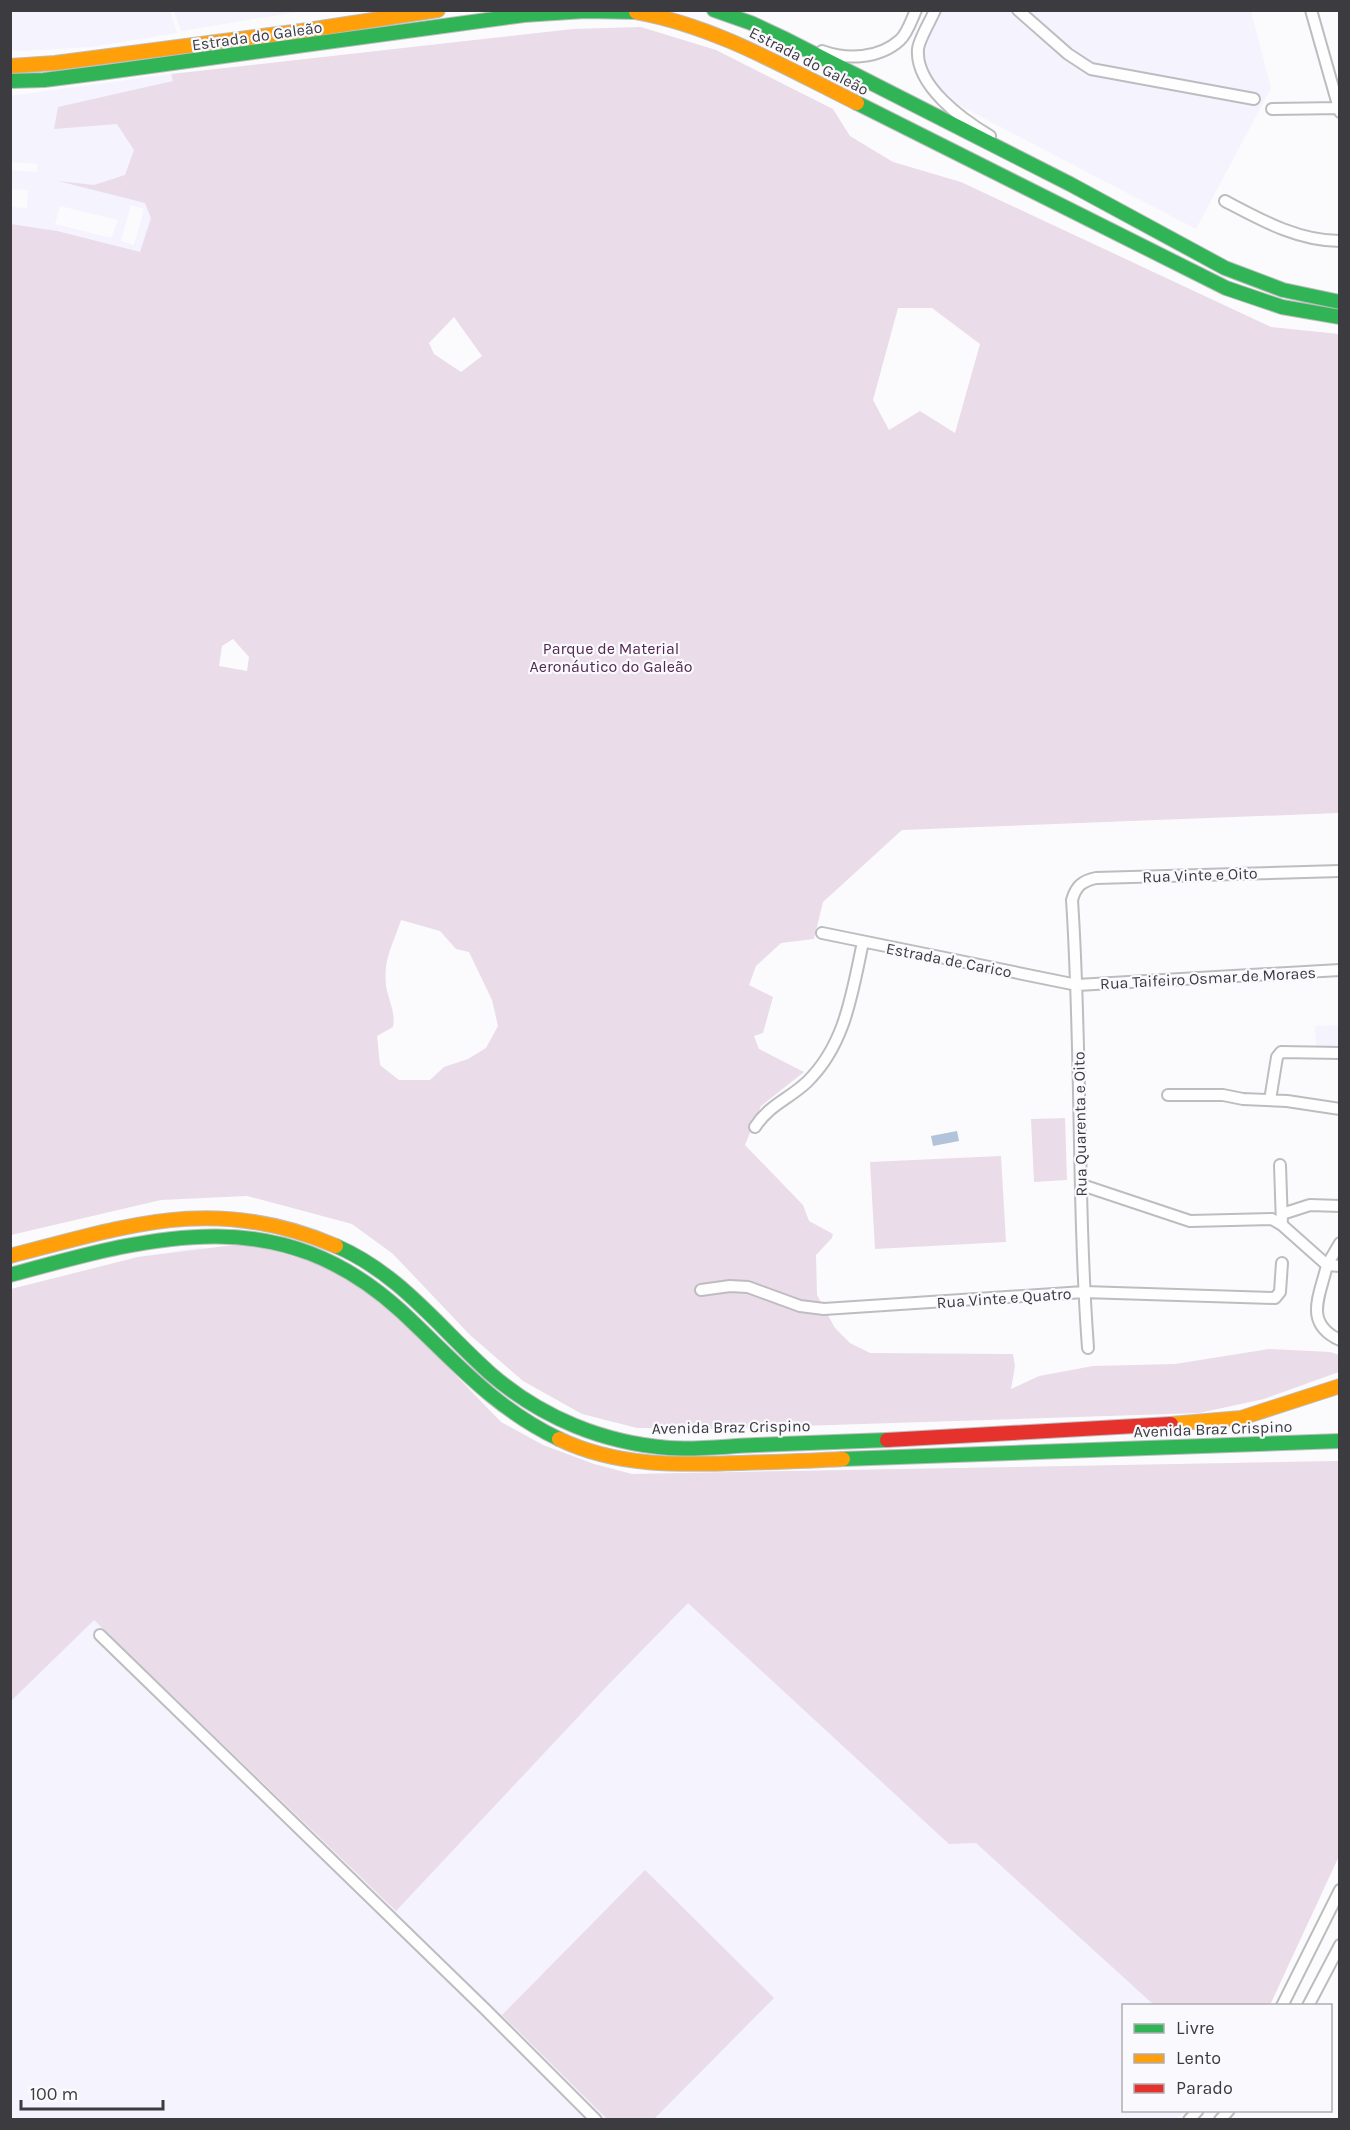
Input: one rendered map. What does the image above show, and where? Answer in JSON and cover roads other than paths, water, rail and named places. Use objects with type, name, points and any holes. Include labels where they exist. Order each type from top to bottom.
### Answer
[{"type":"main road","name":"Estrada do Galeão","points":[[10,66],[56,63],[301,32],[438,10]]},
{"type":"main road","name":"Estrada do Galeão","points":[[714,10],[751,23],[783,38],[1070,184],[1225,268],[1283,290],[1340,302]]},
{"type":"main road","name":"Estrada do Galeão","points":[[10,81],[44,80],[108,72],[563,11],[621,11],[655,16],[736,43],[1226,288],[1274,307],[1340,317]]},
{"type":"main road","name":"Avenida Braz Crispino","points":[[10,1256],[120,1229],[191,1218],[219,1217],[244,1220],[276,1225],[308,1234],[355,1255],[404,1289],[487,1370],[530,1404],[571,1425],[620,1441],[647,1446],[672,1448],[962,1437],[1192,1423],[1241,1418],[1340,1386]]},
{"type":"main road","name":"Avenida Braz Crispino","points":[[10,1275],[127,1245],[181,1236],[270,1240],[324,1259],[384,1297],[473,1381],[517,1416],[568,1444],[598,1455],[631,1462],[681,1465],[1340,1441]]},
{"type":"street","points":[[783,38],[838,57],[856,57],[889,47],[901,39],[916,10]]},
{"type":"street","points":[[935,10],[918,49],[921,66],[930,86],[943,102],[982,131],[1070,184]]},
{"type":"street","points":[[1018,10],[1068,54],[1091,69],[1254,99]]},
{"type":"street","points":[[1272,109],[1339,110],[1311,10]]},
{"type":"street","points":[[1225,201],[1288,231],[1321,241],[1340,241]]},
{"type":"street","name":"Rua Vinte e Oito","points":[[1072,900],[1074,892],[1082,883],[1096,878],[1340,871]]},
{"type":"street","name":"Rua Quarenta e Oito","points":[[1072,900],[1077,985],[1084,1292],[1088,1348]]},
{"type":"street","name":"Estrada de Carico","points":[[822,933],[1077,985]]},
{"type":"street","points":[[755,1127],[763,1114],[807,1083],[832,1052],[848,1014],[863,942]]},
{"type":"street","name":"Rua Taifeiro Osmar de Moraes","points":[[1077,985],[1340,970]]},
{"type":"street","points":[[1270,1100],[1277,1057],[1281,1052],[1340,1053]]},
{"type":"street","points":[[1168,1095],[1223,1095],[1340,1109]]},
{"type":"street","points":[[1280,1166],[1282,1220],[1327,1265],[1340,1266]]},
{"type":"street","points":[[1082,1185],[1191,1221],[1282,1220],[1310,1205],[1340,1206]]},
{"type":"street","points":[[1340,1243],[1327,1265],[1317,1311],[1317,1322],[1326,1332],[1340,1340]]},
{"type":"street","name":"Rua Vinte e Quatro","points":[[700,1290],[730,1286],[748,1287],[800,1306],[824,1309],[1084,1292],[1275,1298],[1280,1292],[1282,1263]]},
{"type":"street","points":[[100,1635],[485,2008],[596,2120]]},
{"type":"street","points":[[1283,2004],[1340,1890]]},
{"type":"street","points":[[1328,1913],[1340,1910]]},
{"type":"street","points":[[1309,2004],[1340,1945]]},
{"type":"water","points":[[957,1131],[959,1141],[933,1146],[931,1136]]},
{"type":"park label","name":"Parque de Material Aeronáutico do Galeão","points":[[611,657]]}]
